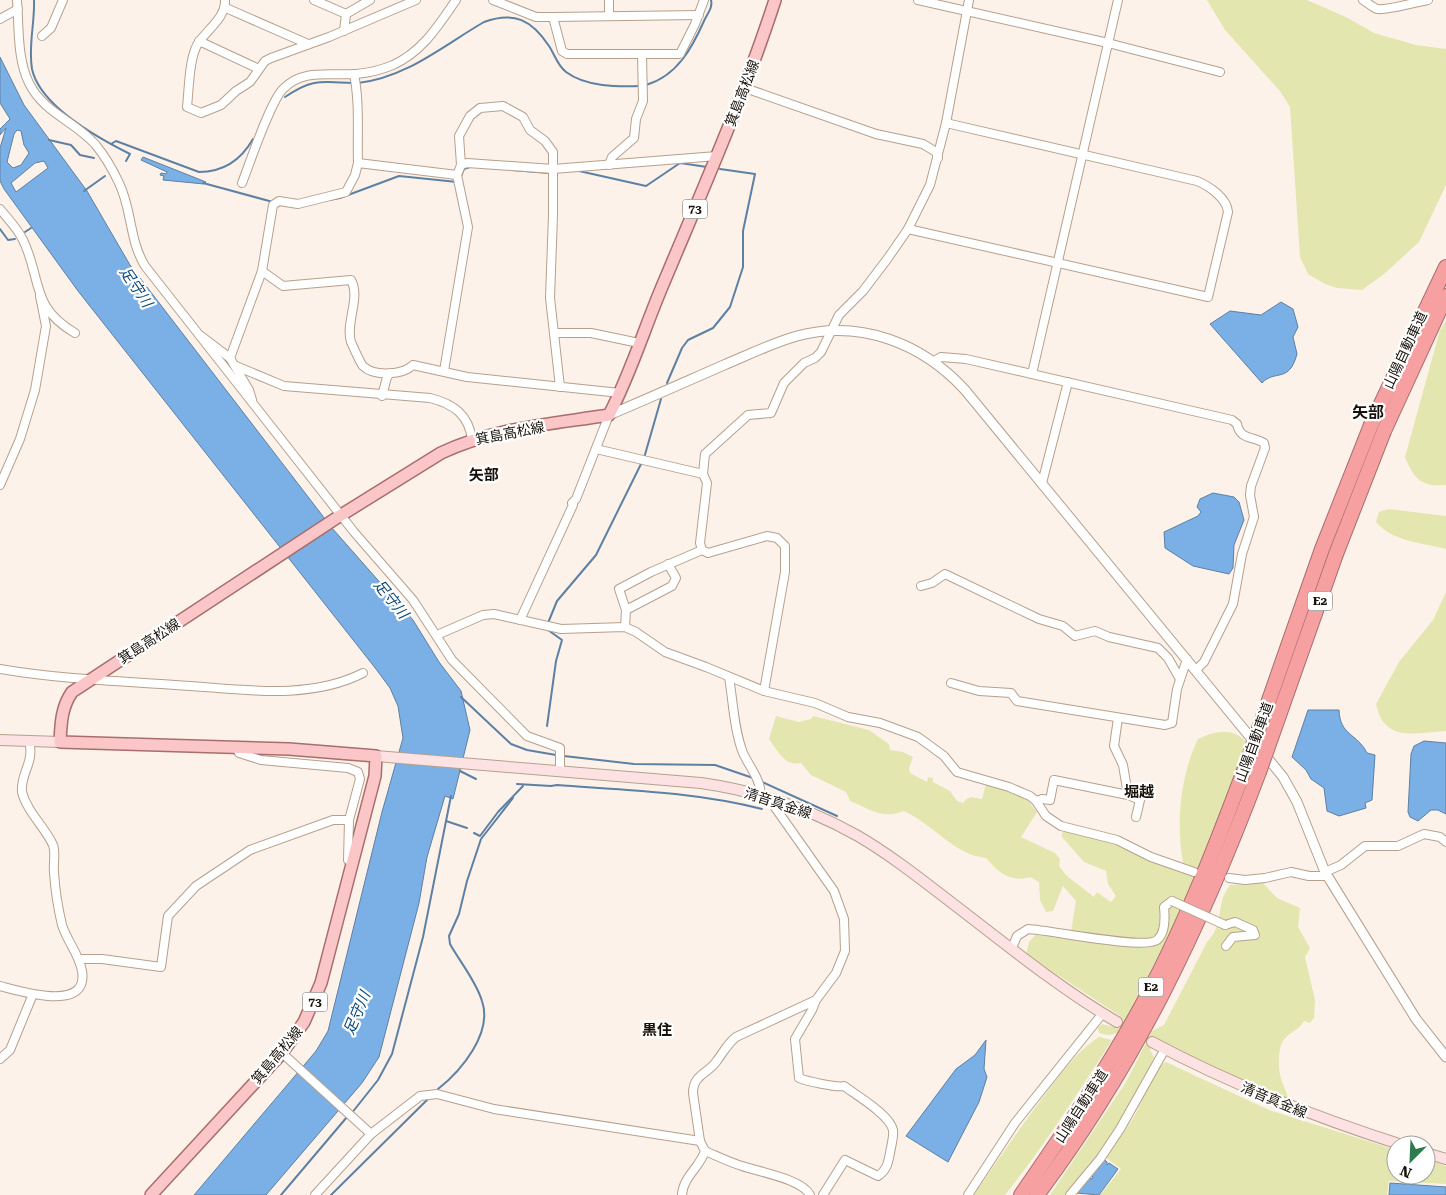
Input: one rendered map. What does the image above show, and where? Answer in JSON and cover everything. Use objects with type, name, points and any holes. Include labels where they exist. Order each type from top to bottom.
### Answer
[{"type":"highway","name":"山陽自動車道","points":[[1021,1195],[1100,1078],[1148,994],[1197,892],[1248,760],[1322,549],[1371,425],[1446,267]]},
{"type":"highway","name":"山陽自動車道","points":[[1037,1195],[1072,1149],[1111,1088],[1161,1000],[1210,898],[1384,431],[1446,296]]},
{"type":"main road","name":"箕島高松線","points":[[60,742],[62,715],[66,700],[72,692],[421,464],[472,440],[499,432],[609,415],[620,393],[745,88],[775,0]]},
{"type":"main road","points":[[0,740],[288,749],[376,756]]},
{"type":"main road","name":"箕島高松線","points":[[151,1195],[284,1055],[316,999],[375,776],[376,756]]},
{"type":"main road","name":"清音真金線","points":[[376,756],[701,783],[759,786],[776,800],[824,819],[875,846],[1012,948],[1103,1014],[1117,1022]]},
{"type":"main road","name":"清音真金線","points":[[1152,1042],[1296,1109],[1386,1140]]},
{"type":"street","points":[[42,36],[51,28],[63,0]]},
{"type":"street","points":[[314,0],[346,14]]},
{"type":"street","points":[[346,14],[370,0]]},
{"type":"street","points":[[308,44],[226,4],[194,48],[187,107],[201,113],[216,108],[250,82],[259,68],[271,58],[344,31],[416,0]]},
{"type":"street","points":[[242,183],[276,100],[285,87],[310,75],[355,80],[412,54],[429,39],[456,0]]},
{"type":"street","points":[[493,0],[503,2],[536,17],[699,15]]},
{"type":"street","points":[[609,0],[609,16]]},
{"type":"street","points":[[553,17],[562,51],[567,54],[680,54],[699,15],[704,0]]},
{"type":"street","points":[[918,0],[1108,43],[1220,72]]},
{"type":"street","points":[[764,692],[785,572],[784,546],[781,540],[767,536],[708,553],[702,550],[700,543],[707,483],[703,474],[705,454],[748,415],[771,413],[784,383],[804,363],[815,358],[821,352],[830,330],[839,316],[872,279],[908,229],[930,185],[938,158],[969,0]]},
{"type":"street","points":[[1032,374],[1118,0]]},
{"type":"street","points":[[1364,0],[1377,9],[1388,10],[1398,5],[1428,0]]},
{"type":"street","points":[[0,19],[17,4]]},
{"type":"street","points":[[17,4],[24,68],[28,83],[45,105],[95,144],[106,160],[120,184],[140,257],[197,334],[254,404],[340,516],[407,593],[452,660],[517,728],[527,736],[560,748],[560,770]]},
{"type":"street","points":[[344,31],[346,14]]},
{"type":"street","points":[[199,41],[259,68]]},
{"type":"street","points":[[609,165],[612,157],[634,138],[636,119],[642,107],[642,54]]},
{"type":"street","points":[[230,358],[262,271],[275,203],[298,204],[346,192],[355,175],[358,163],[357,133],[359,120],[355,80]]},
{"type":"street","points":[[745,88],[876,134],[923,144],[936,152],[938,158]]},
{"type":"street","points":[[444,372],[468,227],[458,179],[461,165],[458,142],[463,125],[480,108],[503,106],[523,117],[530,130],[545,142],[552,152],[550,298],[560,387]]},
{"type":"street","points":[[908,229],[1208,297],[1228,205],[1208,186],[1197,181],[946,123]]},
{"type":"street","points":[[461,165],[467,163],[553,172],[609,165],[717,156]]},
{"type":"street","points":[[358,163],[458,179]]},
{"type":"street","points":[[0,209],[23,239],[40,296],[46,326],[36,381],[20,439],[3,472],[0,485]]},
{"type":"street","points":[[262,271],[283,286],[351,280],[354,296],[352,344],[362,365],[369,370],[390,373],[408,370],[413,365],[467,377],[620,393]]},
{"type":"street","points":[[40,296],[52,316],[75,333]]},
{"type":"street","points":[[520,620],[573,505],[572,503],[576,499],[609,415],[782,341],[830,330],[853,331],[890,338],[912,348],[934,361],[964,390],[1270,760],[1291,790],[1326,874],[1416,1018],[1446,1057]]},
{"type":"street","points":[[554,333],[591,333],[621,341],[639,343]]},
{"type":"street","points":[[197,334],[230,358],[249,390],[254,404]]},
{"type":"street","points":[[934,361],[941,358],[966,359],[1232,420],[1237,424],[1238,431],[1243,436],[1258,439],[1264,443],[1265,448],[1251,486],[1250,495],[1254,517],[1242,554],[1233,604],[1204,662],[1196,670]]},
{"type":"street","points":[[236,366],[284,386],[382,396],[430,398],[455,406],[470,426],[472,440]]},
{"type":"street","points":[[382,396],[387,376],[390,373]]},
{"type":"street","points":[[1042,484],[1068,382]]},
{"type":"street","points":[[596,449],[703,474]]},
{"type":"street","points":[[625,627],[626,610],[619,589],[668,564],[702,550]]},
{"type":"street","points":[[626,610],[672,586],[676,578],[668,564]]},
{"type":"street","points":[[920,586],[932,583],[945,574],[1039,619],[1063,626],[1075,636],[1095,631],[1109,637],[1158,648],[1168,658],[1180,679]]},
{"type":"street","points":[[437,635],[483,614],[507,615],[520,620],[561,629],[625,627],[636,632],[665,652],[764,692],[815,703],[848,716],[880,723],[918,736],[940,752],[957,772],[1008,787],[1036,802],[1046,816],[1061,826],[1117,840],[1150,857],[1194,872]]},
{"type":"street","points":[[951,682],[979,691],[1011,693],[1017,700],[1165,725],[1172,723],[1175,718],[1177,688],[1187,659]]},
{"type":"street","points":[[0,669],[90,680],[286,691],[322,688],[347,681],[363,673]]},
{"type":"street","points":[[729,677],[739,740],[759,786]]},
{"type":"street","points":[[1118,718],[1114,746],[1123,765],[1128,795]]},
{"type":"street","points":[[0,986],[33,994],[62,997],[74,992],[82,978],[79,959],[62,925],[54,878],[53,846],[22,792],[22,785],[31,760],[29,741]]},
{"type":"street","points":[[236,747],[239,753],[261,760],[354,769],[360,778],[349,820],[348,860],[353,861]]},
{"type":"street","points":[[1036,802],[1042,799],[1050,800],[1054,780],[1128,795],[1140,800],[1136,818]]},
{"type":"street","points":[[776,800],[774,806],[778,813],[788,823],[834,891],[844,919],[847,941],[842,960],[794,1039],[799,1078],[811,1082],[822,1082],[832,1087],[844,1086],[887,1119],[893,1127],[888,1166],[884,1173],[878,1176],[872,1175],[845,1160],[823,1195]]},
{"type":"street","points":[[79,959],[102,959],[161,967],[168,916],[196,886],[250,850],[333,820],[349,820]]},
{"type":"street","points":[[1229,878],[1265,878],[1291,872],[1309,876],[1326,874],[1365,846],[1398,846],[1418,835],[1424,834],[1440,837],[1446,842]]},
{"type":"street","points":[[1012,948],[1017,936],[1028,929],[1133,943],[1154,942],[1159,938],[1162,931],[1164,907],[1172,901],[1225,925],[1235,922],[1253,930],[1255,935],[1233,938],[1226,946]]},
{"type":"street","points":[[0,1059],[10,1050],[33,994]]},
{"type":"street","points":[[810,1195],[808,1190],[779,1177],[742,1166],[705,1150],[700,1140],[693,1085],[698,1077],[715,1064],[729,1043],[736,1037],[816,1000]]},
{"type":"street","points":[[968,1195],[1015,1123],[1103,1014]]},
{"type":"street","points":[[1070,1195],[1100,1159],[1120,1129],[1165,1049]]},
{"type":"street","points":[[284,1055],[368,1132]]},
{"type":"street","points":[[315,1195],[368,1132],[420,1096],[436,1094],[494,1109],[700,1140]]},
{"type":"street","points":[[682,1195],[684,1184],[702,1160],[705,1150]]},
{"type":"green space","points":[[1207,0],[1307,0],[1346,17],[1374,33],[1416,45],[1446,49],[1446,185],[1419,242],[1384,274],[1362,290],[1337,288],[1325,284],[1308,274],[1300,257],[1290,107],[1280,91],[1225,30]]},
{"type":"green space","points":[[1446,321],[1446,485],[1430,485],[1415,476],[1405,457],[1440,330]]},
{"type":"green space","points":[[1389,509],[1446,516],[1446,549],[1408,540],[1382,528],[1376,522],[1379,512]]},
{"type":"green space","points":[[1446,592],[1446,731],[1413,734],[1394,730],[1386,725],[1380,716],[1376,704],[1399,662],[1433,620]]},
{"type":"green space","points":[[776,716],[799,722],[811,719],[813,716],[869,730],[889,744],[890,750],[903,752],[913,757],[909,768],[910,773],[927,782],[928,777],[933,778],[933,782],[950,791],[957,801],[963,803],[969,798],[982,799],[986,784],[1025,797],[1037,812],[1021,837],[1055,853],[1060,859],[1059,866],[1067,876],[1094,897],[1097,892],[1111,902],[1116,896],[1108,884],[1106,871],[1084,862],[1062,837],[1062,833],[1065,831],[1120,846],[1152,862],[1192,876],[1195,867],[1183,863],[1180,816],[1183,784],[1192,753],[1198,739],[1218,732],[1237,735],[1248,744],[1188,896],[1121,1031],[1108,1035],[1099,1033],[1098,1028],[1102,1024],[1114,1027],[1120,1016],[1026,954],[1029,942],[1038,932],[1070,937],[1076,901],[1063,886],[1053,911],[1046,912],[1040,900],[1039,882],[1030,877],[1016,879],[1005,875],[986,858],[974,856],[964,851],[925,823],[904,811],[883,814],[850,801],[846,792],[811,775],[801,763],[795,764],[782,757],[769,739]]},
{"type":"green space","points":[[1263,883],[1277,898],[1300,908],[1298,927],[1310,948],[1305,957],[1315,1000],[1314,1018],[1310,1023],[1304,1021],[1286,1037],[1280,1051],[1280,1075],[1288,1101],[1191,1058],[1154,1039],[1150,1050],[1154,1057],[1126,1114],[1098,1155],[1066,1195],[1050,1195],[1126,1082],[1152,1031],[1164,1025],[1207,942],[1213,935],[1222,900],[1230,885]]},
{"type":"green space","points":[[1099,1037],[1112,1040],[1047,1138],[1005,1195],[974,1195],[1059,1077],[1077,1055]]},
{"type":"green space","points":[[1166,1062],[1269,1110],[1386,1147],[1386,1185],[1388,1185],[1387,1195],[1100,1195],[1121,1169],[1105,1157],[1134,1117],[1151,1077]]},
{"type":"green space","points":[[1436,1162],[1446,1166],[1446,1184],[1436,1183]]},
{"type":"water","name":"足守川","points":[[0,57],[24,105],[87,191],[130,265],[332,528],[413,620],[439,662],[461,691],[470,730],[453,799],[445,796],[427,857],[419,903],[379,1057],[362,1083],[266,1195],[194,1195],[316,1051],[328,1031],[382,812],[403,738],[398,706],[390,688],[376,669],[78,291],[4,189],[0,181],[0,148],[6,128],[0,135],[0,129],[10,119],[0,103]],"holes":[[[17,130],[21,131],[24,145],[29,153],[21,165],[13,168],[7,162],[14,134]],[[44,161],[48,168],[16,192],[11,183],[35,163]]]},
{"type":"water","points":[[143,157],[206,182],[204,184],[163,180],[164,176],[160,175],[161,173],[166,174],[167,172],[141,160]]},
{"type":"water","points":[[1281,302],[1293,309],[1298,327],[1293,337],[1297,354],[1294,363],[1286,373],[1267,379],[1262,383],[1210,324],[1230,311],[1261,315]]},
{"type":"water","points":[[1213,493],[1234,497],[1239,502],[1244,520],[1234,545],[1233,568],[1229,574],[1193,566],[1165,548],[1164,532],[1198,516],[1201,512],[1197,507],[1200,499]]},
{"type":"water","points":[[1308,710],[1339,710],[1342,725],[1346,730],[1363,746],[1367,753],[1375,755],[1372,800],[1365,803],[1366,808],[1339,816],[1327,811],[1324,788],[1311,779],[1306,770],[1292,757]]},
{"type":"water","points":[[1424,741],[1446,743],[1446,814],[1438,810],[1431,810],[1418,821],[1410,817],[1408,812],[1411,754],[1414,746]]},
{"type":"water","points":[[986,1040],[984,1069],[987,1077],[979,1102],[948,1162],[906,1136],[956,1069],[975,1055]]},
{"type":"water","points":[[1104,1159],[1107,1165],[1109,1163],[1118,1169],[1099,1195],[1076,1193],[1088,1178],[1092,1179],[1091,1175]]},
{"type":"water","points":[[1390,1185],[1446,1187],[1446,1195],[1389,1195]]},
{"type":"waterway","points":[[34,0],[31,61],[37,83],[46,96],[72,119],[87,130],[130,154],[126,161]]},
{"type":"waterway","points":[[646,85],[657,81],[675,68],[689,51],[709,11],[711,0]]},
{"type":"waterway","points":[[358,83],[376,80],[408,68],[484,22],[504,17],[521,20],[529,24],[543,37],[560,66],[574,77],[602,85],[641,86]]},
{"type":"waterway","points":[[285,97],[303,87],[318,82],[353,83]]},
{"type":"waterway","points":[[111,144],[116,141],[199,172],[216,170],[231,163],[243,153],[253,139]]},
{"type":"waterway","points":[[49,140],[71,145],[80,155],[94,158]]},
{"type":"waterway","points":[[579,171],[646,186],[680,163],[707,167]]},
{"type":"waterway","points":[[460,179],[464,169],[470,167]]},
{"type":"waterway","points":[[667,383],[682,348],[688,340],[713,328],[730,307],[743,267],[743,231],[755,174],[720,169]]},
{"type":"waterway","points":[[512,170],[549,173]]},
{"type":"waterway","points":[[84,191],[105,176]]},
{"type":"waterway","points":[[329,200],[340,198],[399,176],[457,182]]},
{"type":"waterway","points":[[203,183],[273,202]]},
{"type":"waterway","points":[[25,232],[31,228]]},
{"type":"waterway","points":[[0,229],[8,240],[15,239]]},
{"type":"waterway","points":[[644,458],[661,399]]},
{"type":"waterway","points":[[548,623],[557,601],[596,555],[642,462]]},
{"type":"waterway","points":[[547,726],[556,661],[562,640],[548,630]]},
{"type":"waterway","points":[[461,697],[511,744],[527,750],[556,755]]},
{"type":"waterway","points":[[564,756],[634,764],[715,765],[753,778]]},
{"type":"waterway","points":[[460,771],[476,779]]},
{"type":"waterway","points":[[762,782],[837,816]]},
{"type":"waterway","points":[[517,784],[660,792],[737,803],[762,809]]},
{"type":"waterway","points":[[474,833],[480,836],[498,812],[523,786]]},
{"type":"waterway","points":[[351,1114],[378,1080],[392,1054],[423,937],[451,796]]},
{"type":"waterway","points":[[438,1089],[465,1062],[473,1050],[483,1026],[484,1013],[482,1001],[472,979],[450,944],[449,936],[459,914],[467,881],[481,839],[513,798]]},
{"type":"waterway","points":[[446,821],[467,828]]},
{"type":"waterway","points":[[331,1195],[428,1099]]},
{"type":"waterway","points":[[281,1195],[347,1117]]},
{"type":"district","name":"矢部","points":[[1368,412]]},
{"type":"district","name":"矢部","points":[[484,475]]},
{"type":"district","name":"堀越","points":[[1139,792]]},
{"type":"district","name":"黒住","points":[[657,1030]]}]
